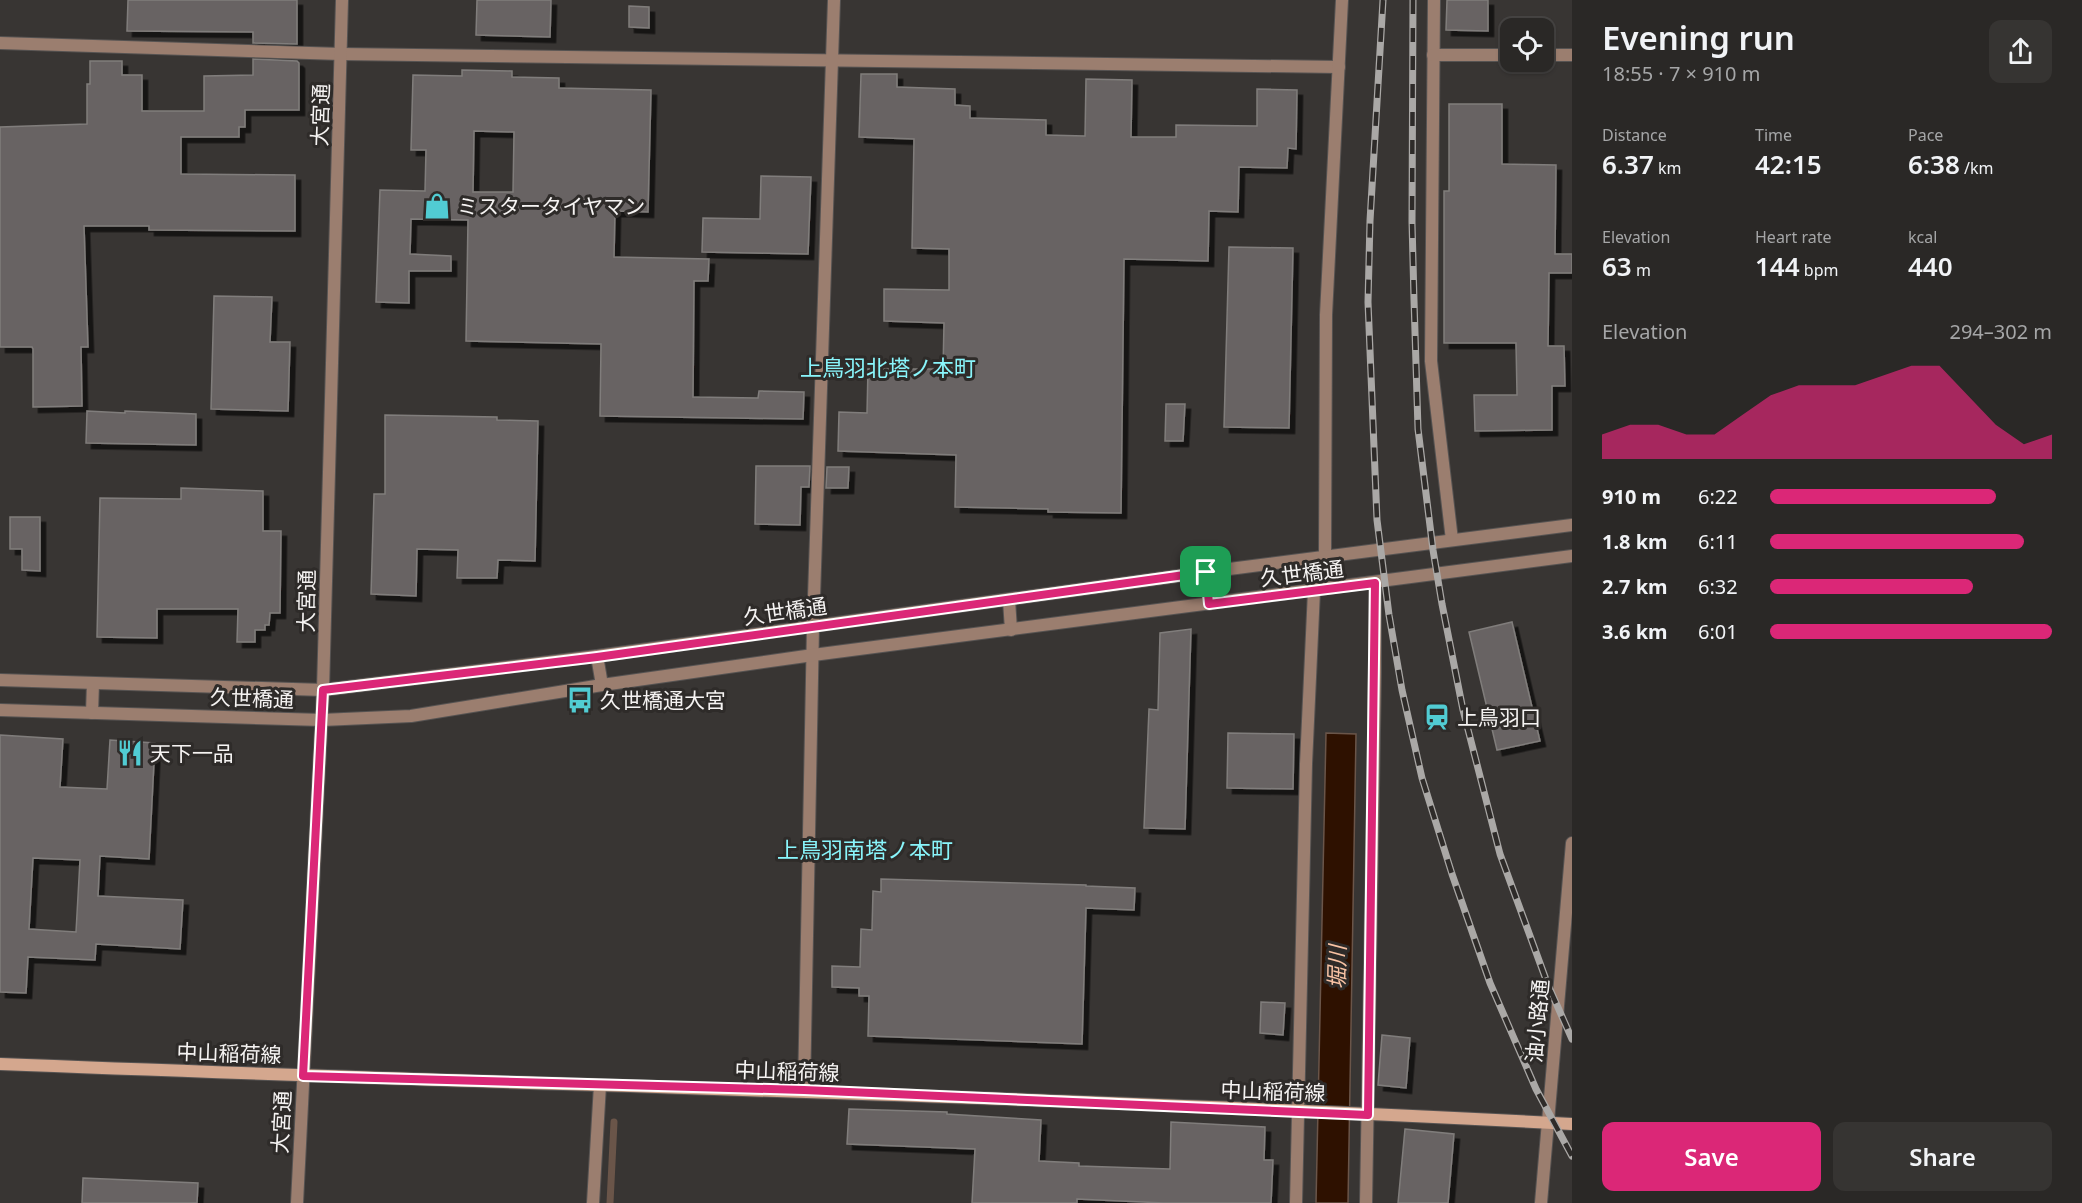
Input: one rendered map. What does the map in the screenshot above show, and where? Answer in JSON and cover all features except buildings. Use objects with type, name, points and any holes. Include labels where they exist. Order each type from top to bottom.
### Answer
[{"type":"main road","name":"中山稲荷線","points":[[0,1064],[303,1076],[804,1090],[1572,1124]]},
{"type":"street","name":"大宮通","points":[[297,1203],[322,720],[342,0]]},
{"type":"street","points":[[804,1090],[813,627],[834,0]]},
{"type":"street","points":[[1325,556],[1326,315],[1342,0]]},
{"type":"street","points":[[1434,0],[1431,362],[1452,540]]},
{"type":"street","points":[[0,43],[341,54],[1339,67]]},
{"type":"street","points":[[1433,55],[1500,55]]},
{"type":"street","points":[[1554,55],[1572,55]]},
{"type":"street","name":"久世橋通","points":[[0,680],[323,690],[597,657],[1206,572],[1572,525]]},
{"type":"street","name":"久世橋通","points":[[0,710],[322,720],[411,716],[602,685],[813,655],[1572,556]]},
{"type":"street","points":[[1206,572],[1209,604]]},
{"type":"street","points":[[1366,1203],[1365,1114],[1375,583]]},
{"type":"street","points":[[1296,1203],[1303,1112],[1306,764],[1314,591]]},
{"type":"street","points":[[1009,600],[1011,630]]},
{"type":"street","points":[[597,657],[602,685]]},
{"type":"street","points":[[92,713],[93,683]]},
{"type":"street","name":"油小路通","points":[[1541,1203],[1572,843]]},
{"type":"street","points":[[593,1203],[600,1084]]},
{"type":"water","name":"堀川","points":[[1326,733],[1356,734],[1348,1203],[1316,1203]]},
{"type":"waterway","points":[[610,1203],[614,1122]]},
{"type":"railway","points":[[1383,0],[1370,221],[1368,302],[1377,520],[1389,615],[1402,690],[1422,778],[1452,874],[1490,983],[1536,1089],[1572,1156]]},
{"type":"railway","points":[[1413,0],[1412,222],[1418,429],[1433,550],[1463,710],[1500,854],[1548,985],[1572,1039]]},
{"type":"place","name":"ミスタータイヤマン","points":[[437,206]]},
{"type":"place","name":"久世橋通大宮","points":[[580,700]]},
{"type":"place","name":"上鳥羽口","points":[[1437,717]]},
{"type":"place","name":"天下一品","points":[[130,753]]},
{"type":"district","name":"上鳥羽北塔ノ本町","points":[[888,367]]},
{"type":"district","name":"上鳥羽南塔ノ本町","points":[[865,849]]},
{"type":"route","points":[[1206,572],[1209,604],[1375,583],[1368,1115],[804,1090],[303,1076],[323,690],[597,657],[1206,572]]}]
